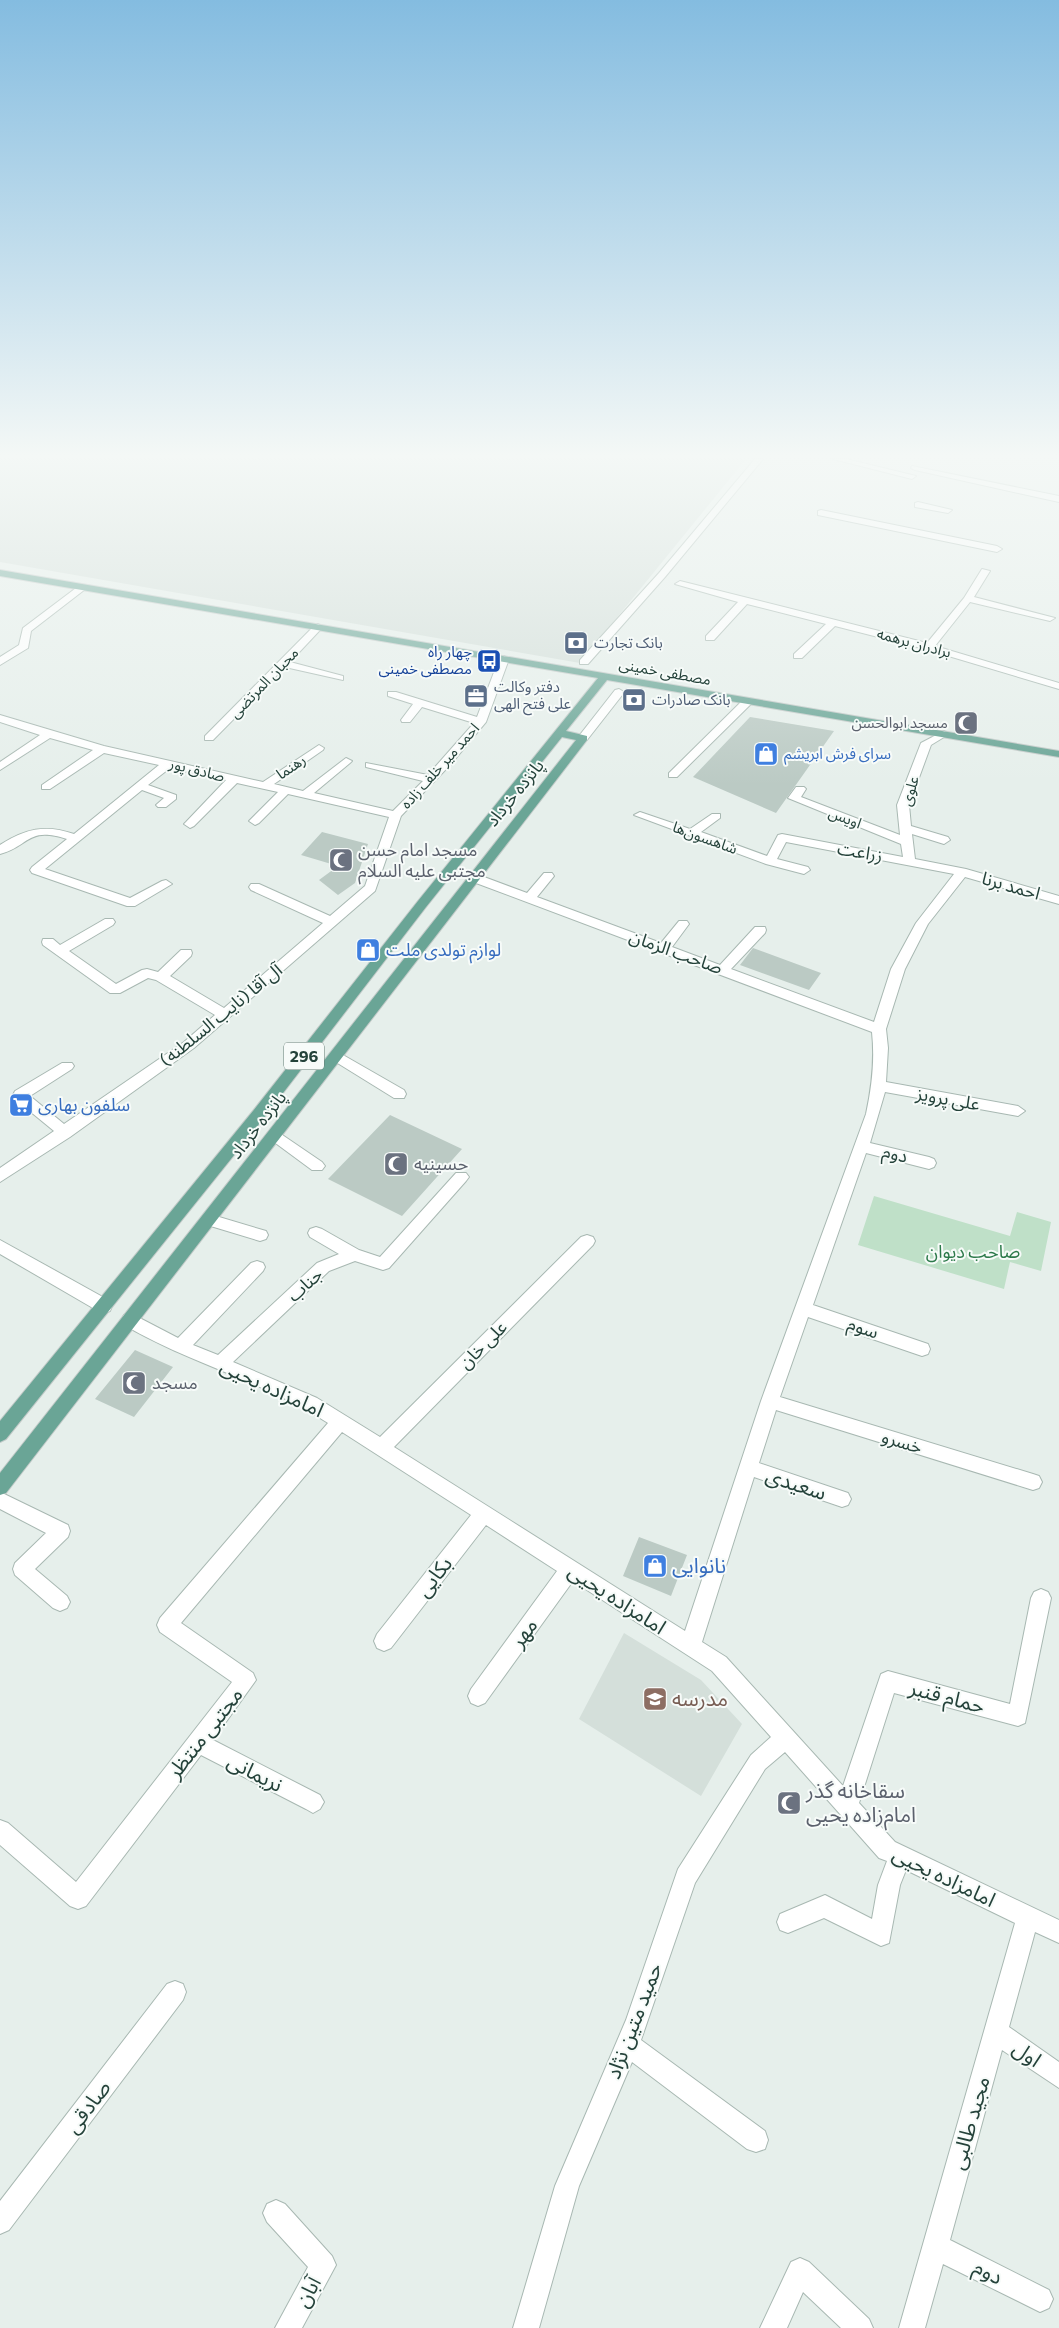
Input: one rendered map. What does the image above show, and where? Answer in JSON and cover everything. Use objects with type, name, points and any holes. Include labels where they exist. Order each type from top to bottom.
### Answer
[{"type":"main road","name":"مصطفی خمینی","points":[[0,573],[1059,754]]},
{"type":"main road","name":"پانزده خرداد","points":[[0,1434],[605,676]]},
{"type":"main road","points":[[558,733],[583,738]]},
{"type":"main road","name":"پانزده خرداد","points":[[0,1487],[275,1135],[472,877],[583,738]]},
{"type":"main road","points":[[339,1010],[355,1006],[364,1012],[365,1018]]},
{"type":"street","points":[[584,662],[668,568]]},
{"type":"street","points":[[929,647],[968,599],[985,571]]},
{"type":"street","name":"برادران برهمه","points":[[680,584],[746,599],[929,647],[1059,686]]},
{"type":"street","points":[[0,662],[24,646],[26,630],[83,587]]},
{"type":"street","points":[[710,638],[746,599]]},
{"type":"street","points":[[968,599],[1050,618]]},
{"type":"street","points":[[798,656],[834,622]]},
{"type":"street","name":"محبان المرتضی","points":[[209,738],[318,627]]},
{"type":"street","name":"احمد میر خلف زاده","points":[[396,815],[447,762],[481,722],[504,659]]},
{"type":"street","points":[[283,663],[339,678]]},
{"type":"street","name":"پانزده خرداد","points":[[583,738],[619,692]]},
{"type":"street","points":[[392,694],[481,722]]},
{"type":"street","points":[[673,775],[748,701]]},
{"type":"street","points":[[406,720],[419,703]]},
{"type":"street","name":"صادق پور","points":[[0,718],[102,749],[168,763],[284,792],[396,815]]},
{"type":"street","points":[[0,767],[48,734]]},
{"type":"street","name":"علوی","points":[[909,861],[903,805],[926,742],[944,734]]},
{"type":"street","name":"رهنما","points":[[264,786],[319,748]]},
{"type":"street","points":[[46,787],[102,749]]},
{"type":"street","points":[[304,796],[346,761]]},
{"type":"street","points":[[166,884],[131,903],[36,870],[168,763]]},
{"type":"street","points":[[370,765],[430,779]]},
{"type":"street","points":[[190,824],[234,779]]},
{"type":"street","points":[[140,786],[172,797],[162,805]]},
{"type":"street","name":"اویس","points":[[800,789],[794,798],[907,842]]},
{"type":"street","points":[[254,822],[284,792]]},
{"type":"street","name":"آل آقا (نایب السلطنه)","points":[[0,1176],[65,1133],[189,1045],[371,888],[396,815]]},
{"type":"street","name":"شاهسون‌ها","points":[[640,815],[770,861],[804,870]]},
{"type":"street","points":[[692,834],[716,816]]},
{"type":"street","points":[[905,828],[944,840]]},
{"type":"street","points":[[0,850],[22,836],[52,829],[76,838]]},
{"type":"street","name":"زراعت","points":[[770,861],[782,838],[962,872]]},
{"type":"street","points":[[690,1646],[750,1468],[770,1401],[873,1114],[879,1086],[881,1048],[879,1028],[898,969],[922,923],[962,872]]},
{"type":"street","name":"احمد برنا","points":[[962,872],[1059,900]]},
{"type":"street","points":[[530,898],[548,876]]},
{"type":"street","name":"صاحب الزمان","points":[[472,877],[879,1028]]},
{"type":"street","points":[[255,887],[332,922]]},
{"type":"street","points":[[61,950],[109,922]]},
{"type":"street","points":[[664,948],[683,924]]},
{"type":"street","points":[[722,970],[760,930]]},
{"type":"street","points":[[48,942],[115,990],[147,973],[161,977],[226,1015]]},
{"type":"street","points":[[161,977],[186,953]]},
{"type":"street","points":[[336,1056],[399,1094]]},
{"type":"street","points":[[65,1133],[20,1095],[67,1066]]},
{"type":"street","name":"علی پرویز","points":[[879,1086],[1018,1111]]},
{"type":"street","points":[[275,1135],[317,1166]]},
{"type":"street","name":"دوم","points":[[861,1146],[929,1163]]},
{"type":"street","points":[[316,1233],[354,1255],[383,1264],[461,1178]]},
{"type":"street","points":[[209,1220],[260,1235]]},
{"type":"street","name":"علی خان","points":[[380,1448],[587,1241]]},
{"type":"street","points":[[0,1246],[104,1306]]},
{"type":"street","name":"جناب","points":[[220,1364],[323,1267],[354,1255]]},
{"type":"street","points":[[180,1347],[257,1267]]},
{"type":"street","name":"سوم","points":[[803,1308],[922,1349]]},
{"type":"street","name":"امامزاده یحیی","points":[[130,1320],[180,1347],[311,1403],[719,1664],[887,1850],[1059,1932]]},
{"type":"street","name":"خسرو","points":[[770,1401],[1033,1482]]},
{"type":"street","name":"مجتبی منتظر","points":[[0,1831],[78,1898],[246,1680],[167,1626],[340,1422]]},
{"type":"street","name":"سعیدی","points":[[750,1468],[842,1499]]},
{"type":"street","points":[[0,1500],[61,1530],[22,1569],[60,1602]]},
{"type":"street","name":"بکایی","points":[[384,1641],[484,1514]]},
{"type":"street","name":"مهر","points":[[478,1696],[570,1569]]},
{"type":"street","name":"حمام قنبر","points":[[847,1806],[888,1681],[1018,1716],[1041,1598]]},
{"type":"street","name":"حمید متین نژاد","points":[[526,2328],[567,2186],[627,2044],[686,1877],[758,1762],[786,1738]]},
{"type":"street","name":"نریمانی","points":[[198,1743],[313,1802]]},
{"type":"street","points":[[788,1922],[825,1906],[881,1935],[889,1885],[900,1856]]},
{"type":"street","name":"مجید طالبی","points":[[912,2328],[1028,1917]]},
{"type":"street","name":"صادقی","points":[[0,2222],[175,1992]]},
{"type":"street","name":"اول","points":[[995,2031],[1059,2076]]},
{"type":"street","points":[[627,2044],[756,2140]]},
{"type":"street","name":"آبان","points":[[276,2213],[324,2264],[288,2328]]},
{"type":"street","name":"دوم","points":[[936,2246],[1040,2299]]},
{"type":"street","points":[[773,2328],[800,2271],[860,2328]]},
{"type":"shaded area","points":[[32,568],[658,568],[580,663]]},
{"type":"shaded area","name":"مدرسه","points":[[624,1633],[701,1680],[742,1724],[701,1796],[579,1719]]},
{"type":"green space","name":"صاحب دیوان","points":[[874,1196],[1010,1236],[1017,1212],[1051,1222],[1041,1271],[1010,1262],[1004,1289],[858,1245]]},
{"type":"building","name":"سرای فرش ابریشم","points":[[750,717],[834,731],[776,813],[693,777]]},
{"type":"building","name":"مسجد امام حسن مجتبی علیه السلام","points":[[322,832],[368,844],[355,883],[338,895],[319,880],[338,866],[301,855]]},
{"type":"building","points":[[753,948],[821,973],[809,990],[740,965]]},
{"type":"building","name":"حسینیه","points":[[390,1115],[462,1149],[402,1216],[328,1179]]},
{"type":"building","name":"مسجد","points":[[135,1350],[173,1367],[134,1417],[95,1399]]},
{"type":"building","name":"نانوایی","points":[[639,1537],[687,1555],[671,1596],[623,1576]]},
{"type":"place","name":"بانک تجارت","points":[[576,643]]},
{"type":"place","name":"چهار راه مصطفی خمینی","points":[[489,661]]},
{"type":"place","name":"دفتر وکالت علی فتح الهی","points":[[476,696]]},
{"type":"place","name":"بانک صادرات","points":[[634,700]]},
{"type":"place","name":"مسجد ابوالحسن","points":[[966,723]]},
{"type":"place","name":"سرای فرش ابریشم","points":[[766,754]]},
{"type":"place","name":"مسجد امام حسن مجتبی علیه السلام","points":[[341,860]]},
{"type":"place","name":"لوازم تولدی ملت","points":[[368,950]]},
{"type":"place","name":"سلفون بهاری","points":[[21,1105]]},
{"type":"place","name":"حسینیه","points":[[396,1164]]},
{"type":"place","name":"مسجد","points":[[134,1383]]},
{"type":"place","name":"نانوایی","points":[[655,1566]]},
{"type":"place","name":"مدرسه","points":[[655,1699]]},
{"type":"place","name":"سقاخانه گذر امام‌زاده یحیی","points":[[789,1803]]}]
